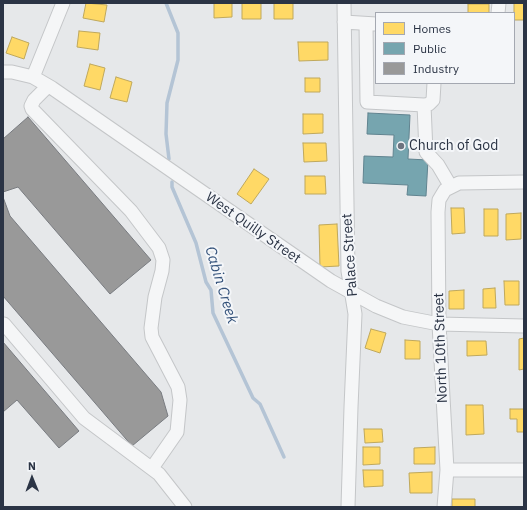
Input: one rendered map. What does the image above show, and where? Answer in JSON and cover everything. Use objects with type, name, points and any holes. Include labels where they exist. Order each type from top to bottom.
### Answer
[{"type":"street","points":[[32,77],[63,3]]},
{"type":"street","name":"Palace Street","points":[[344,3],[348,271],[355,314],[348,507]]},
{"type":"street","points":[[344,22],[371,24],[367,102]]},
{"type":"street","name":"West Quilly Street","points":[[3,72],[12,72],[32,77],[48,86],[331,282],[376,306],[403,317],[439,324],[524,326]]},
{"type":"street","points":[[345,103],[367,102],[429,104],[433,100],[434,84]]},
{"type":"street","points":[[48,86],[34,100],[31,106],[32,109],[131,211],[159,248],[163,260],[162,271],[154,296],[151,328],[152,337],[178,387],[180,400],[178,432],[152,468]]},
{"type":"street","points":[[424,105],[426,152],[438,165],[448,189],[459,183],[524,182]]},
{"type":"street","name":"North 10th Street","points":[[444,507],[447,470],[439,324],[438,212],[439,200],[448,189]]},
{"type":"street","points":[[4,324],[84,418],[159,474],[185,507]]},
{"type":"street","points":[[447,470],[524,470]]},
{"type":"building: Homes","points":[[86,3],[107,5],[104,22],[83,18]]},
{"type":"building: Homes","points":[[214,3],[232,3],[232,17],[214,18]]},
{"type":"building: Homes","points":[[242,3],[261,3],[261,19],[242,19]]},
{"type":"building: Homes","points":[[274,3],[293,3],[293,19],[274,19]]},
{"type":"building: Homes","points":[[514,3],[524,3],[524,20],[515,20]]},
{"type":"building: Homes","points":[[468,4],[489,4],[489,12],[468,12]]},
{"type":"building: Homes","points":[[79,31],[100,33],[98,50],[77,47]]},
{"type":"building: Homes","points":[[12,37],[29,43],[24,59],[6,53]]},
{"type":"building: Homes","points":[[298,42],[328,42],[328,60],[299,61]]},
{"type":"building: Homes","points":[[90,64],[105,68],[100,90],[84,86]]},
{"type":"building: Homes","points":[[116,77],[132,82],[127,102],[110,98]]},
{"type":"building: Homes","points":[[305,78],[320,78],[320,92],[305,92]]},
{"type":"building: Homes","points":[[303,114],[323,114],[323,133],[303,134]]},
{"type":"building: Homes","points":[[303,143],[326,143],[327,161],[304,162]]},
{"type":"building: Homes","points":[[254,169],[269,179],[251,204],[237,194]]},
{"type":"building: Homes","points":[[305,176],[325,176],[326,194],[305,194]]},
{"type":"building: Homes","points":[[451,208],[464,208],[465,233],[452,234]]},
{"type":"building: Homes","points":[[484,209],[498,209],[498,236],[484,236]]},
{"type":"building: Homes","points":[[521,213],[521,239],[506,240],[506,214]]},
{"type":"building: Homes","points":[[337,224],[339,266],[320,267],[319,225]]},
{"type":"building: Homes","points":[[504,281],[519,281],[519,305],[505,305]]},
{"type":"building: Homes","points":[[495,288],[496,308],[483,308],[483,289]]},
{"type":"building: Homes","points":[[464,290],[464,309],[449,309],[449,291]]},
{"type":"building: Homes","points":[[371,329],[386,333],[380,353],[365,348]]},
{"type":"building: Homes","points":[[524,338],[524,369],[519,370],[519,339]]},
{"type":"building: Homes","points":[[405,340],[420,341],[420,359],[405,359]]},
{"type":"building: Homes","points":[[467,341],[486,341],[487,355],[467,356]]},
{"type":"building: Homes","points":[[466,405],[483,405],[484,434],[466,435]]},
{"type":"building: Homes","points":[[510,409],[524,409],[524,432],[517,432],[517,419],[510,419]]},
{"type":"building: Homes","points":[[364,429],[382,429],[383,442],[365,443]]},
{"type":"building: Homes","points":[[363,447],[380,447],[380,464],[363,465]]},
{"type":"building: Homes","points":[[435,447],[435,464],[414,464],[414,448]]},
{"type":"building: Homes","points":[[363,470],[383,470],[383,486],[364,487]]},
{"type":"building: Homes","points":[[432,472],[432,493],[410,493],[409,473]]},
{"type":"building: Homes","points":[[452,499],[475,499],[475,507],[452,507]]},
{"type":"building: Public","name":"Church of God","points":[[368,113],[410,115],[408,159],[428,160],[426,196],[407,195],[408,185],[363,183],[364,156],[393,157],[394,135],[367,134]]},
{"type":"building: Industry","points":[[28,117],[151,260],[110,294],[18,187],[3,192],[3,139]]},
{"type":"building: Industry","points":[[3,197],[10,216],[161,392],[168,416],[132,446],[3,296]]},
{"type":"building: Industry","points":[[3,342],[79,431],[59,448],[17,400],[3,412]]},
{"type":"waterway","name":"Cabin Creek","points":[[166,3],[178,33],[178,60],[167,103],[166,134],[169,159]]},
{"type":"waterway","name":"Cabin Creek","points":[[172,182],[172,187],[196,243],[206,282],[211,290],[213,313],[253,398],[260,404],[284,457]]},
{"type":"place","name":"Church of God","points":[[401,146]]}]
